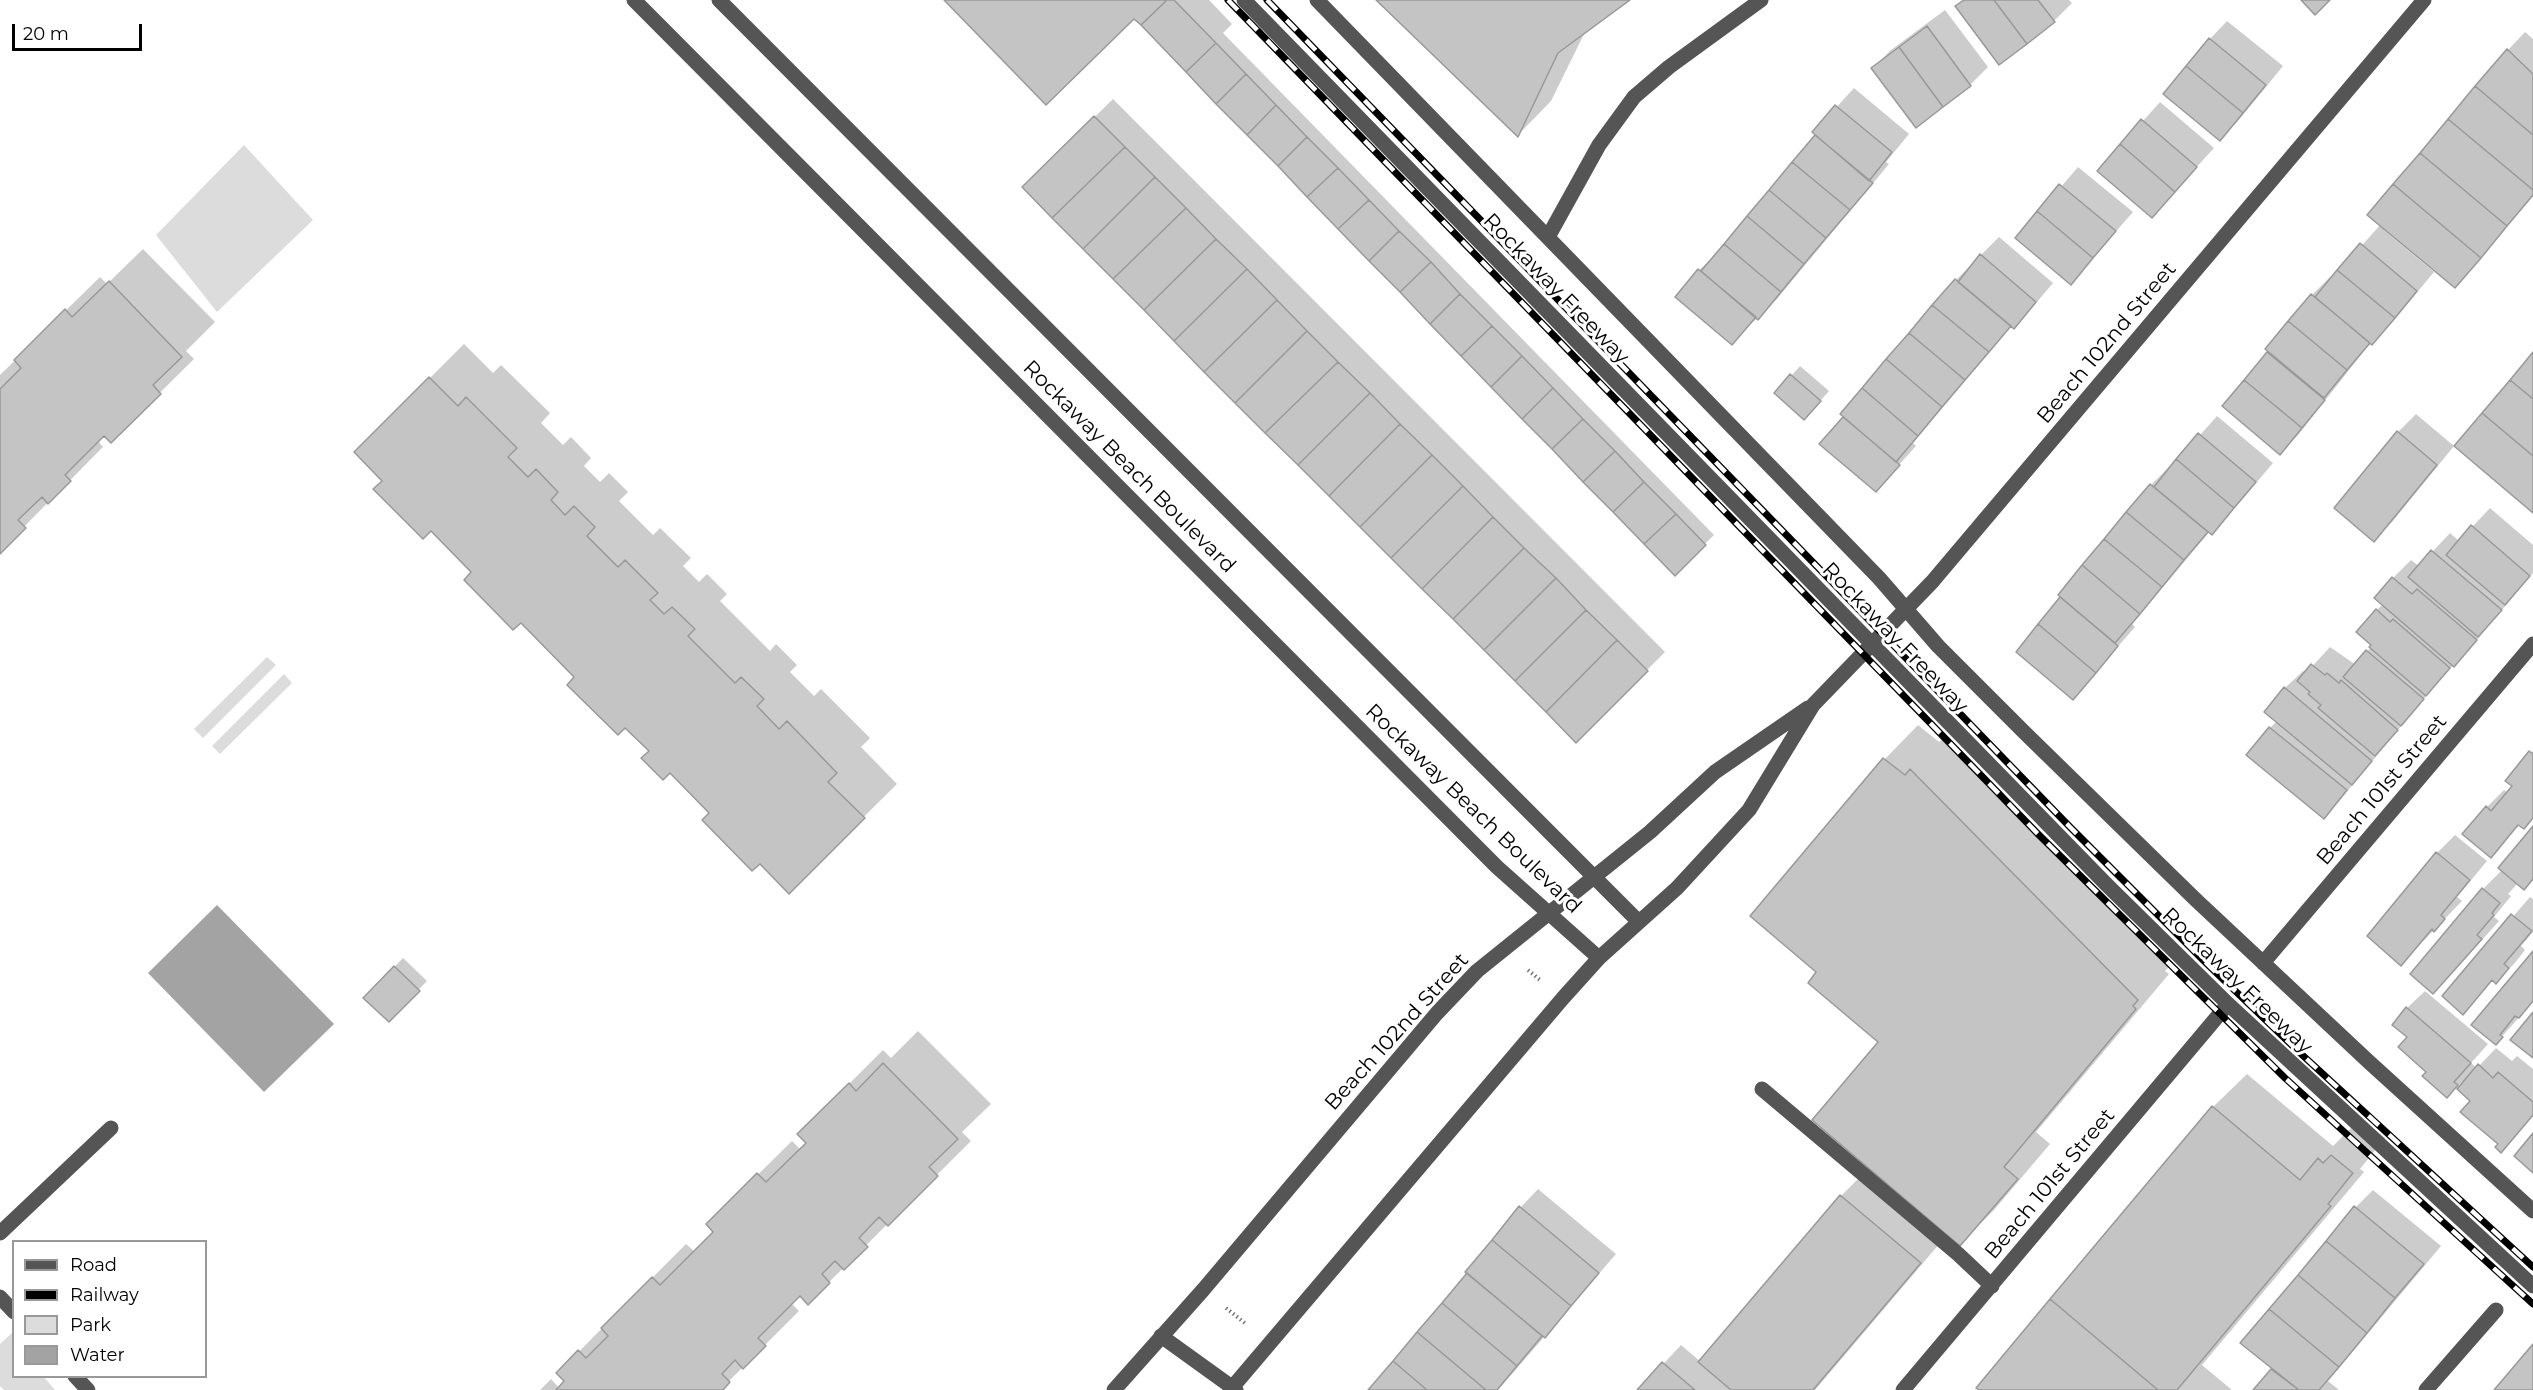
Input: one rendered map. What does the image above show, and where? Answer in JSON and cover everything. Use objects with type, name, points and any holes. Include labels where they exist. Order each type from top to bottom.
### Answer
[{"type":"street","name":"Rockaway Beach Boulevard","points":[[634,0],[1497,867],[1599,958]]},
{"type":"street","name":"Rockaway Beach Boulevard","points":[[719,0],[1638,921]]},
{"type":"street","name":"Rockaway Freeway","points":[[1244,0],[2099,877],[2229,1004],[2533,1286]]},
{"type":"street","name":"Rockaway Freeway","points":[[1317,0],[1879,578],[1938,646],[2114,822],[2262,963],[2533,1211]]},
{"type":"street","points":[[1548,237],[1599,145],[1616,119],[1634,98],[1669,67],[1761,0]]},
{"type":"street","name":"Beach 102nd Street","points":[[1114,1390],[1203,1290],[1449,1000],[1503,948],[1650,832],[1714,772],[1813,705],[1907,610],[2424,0]]},
{"type":"street","name":"Beach 101st Street","points":[[2262,963],[2533,644]]},
{"type":"street","name":"Beach 102nd Street","points":[[1233,1389],[1599,958],[1677,888],[1749,810],[1813,705]]},
{"type":"street","name":"Beach 101st Street","points":[[1904,1390],[2229,1004]]},
{"type":"street","points":[[1762,1089],[1958,1254],[1992,1286]]},
{"type":"street","points":[[0,1233],[111,1128]]},
{"type":"street","points":[[0,1298],[12,1310]]},
{"type":"street","points":[[2426,1390],[2496,1310]]},
{"type":"street","points":[[1161,1336],[1233,1389]]},
{"type":"street","points":[[76,1378],[88,1390]]},
{"type":"path","points":[[1528,970],[1542,982]]},
{"type":"path","points":[[1225,1308],[1249,1327]]},
{"type":"green space","points":[[244,145],[313,220],[217,312],[156,235]]},
{"type":"green space","points":[[267,657],[276,665],[203,738],[194,729]]},
{"type":"green space","points":[[284,674],[292,683],[220,754],[212,746]]},
{"type":"green space","points":[[12,1333],[12,1378],[45,1378],[55,1390],[4,1390],[0,1386],[0,1344]]},
{"type":"water","points":[[217,905],[334,1024],[264,1092],[148,973]]},
{"type":"building","points":[[944,0],[1167,0],[1141,25],[1134,19],[1046,105]]},
{"type":"building","points":[[1167,0],[1174,0],[1216,43],[1186,72],[1141,25]]},
{"type":"building","points":[[1376,0],[1630,0],[1558,53],[1518,137]]},
{"type":"building","points":[[1964,0],[1994,0],[2027,44],[1999,65],[1955,6]]},
{"type":"building","points":[[1994,0],[2038,0],[2055,22],[2027,44]]},
{"type":"building","points":[[2301,0],[2330,0],[2315,15]]},
{"type":"building","points":[[1927,26],[1971,86],[1943,107],[1899,47]]},
{"type":"building","points":[[2209,38],[2266,85],[2243,113],[2186,66]]},
{"type":"building","points":[[1216,43],[1246,74],[1216,104],[1186,72]]},
{"type":"building","points":[[1899,47],[1943,107],[1916,128],[1871,68]]},
{"type":"building","points":[[2507,49],[2533,74],[2533,135],[2475,86]]},
{"type":"building","points":[[2186,66],[2243,113],[2220,141],[2163,94]]},
{"type":"building","points":[[1246,74],[1276,105],[1247,135],[1216,104]]},
{"type":"building","points":[[2475,86],[2533,135],[2533,190],[2448,119]]},
{"type":"building","points":[[1276,105],[1307,137],[1278,166],[1247,135]]},
{"type":"building","points":[[1835,105],[1892,152],[1869,181],[1812,132]]},
{"type":"building","points":[[1094,116],[1125,147],[1052,218],[1022,187]]},
{"type":"building","points":[[2141,119],[2197,167],[2175,192],[2120,144]]},
{"type":"building","points":[[2448,119],[2533,190],[2533,195],[2507,226],[2420,153]]},
{"type":"building","points":[[1815,135],[1873,183],[1850,210],[1792,162]]},
{"type":"building","points":[[1307,137],[1338,168],[1307,197],[1278,166]]},
{"type":"building","points":[[2120,144],[2175,192],[2152,218],[2097,171]]},
{"type":"building","points":[[1125,147],[1155,177],[1083,249],[1052,218]]},
{"type":"building","points":[[2420,153],[2507,226],[2481,258],[2393,184]]},
{"type":"building","points":[[1792,162],[1850,210],[1826,238],[1769,190]]},
{"type":"building","points":[[1338,168],[1369,200],[1338,229],[1307,197]]},
{"type":"building","points":[[1155,177],[1186,208],[1113,279],[1083,249]]},
{"type":"building","points":[[2059,184],[2116,231],[2093,258],[2037,211]]},
{"type":"building","points":[[2393,184],[2481,258],[2455,288],[2367,215]]},
{"type":"building","points":[[1769,190],[1826,238],[1804,264],[1747,216]]},
{"type":"building","points":[[1369,200],[1399,231],[1369,261],[1338,229]]},
{"type":"building","points":[[1186,208],[1216,239],[1144,310],[1113,279]]},
{"type":"building","points":[[2037,211],[2093,258],[2071,285],[2015,238]]},
{"type":"building","points":[[1747,216],[1804,264],[1781,292],[1724,244]]},
{"type":"building","points":[[1399,231],[1431,262],[1400,292],[1369,261]]},
{"type":"building","points":[[1216,239],[1247,269],[1174,341],[1144,310]]},
{"type":"building","points":[[2360,243],[2417,291],[2395,318],[2337,270]]},
{"type":"building","points":[[1724,244],[1781,292],[1758,320],[1701,271]]},
{"type":"building","points":[[1980,254],[2036,302],[2014,329],[1958,282]]},
{"type":"building","points":[[1431,262],[1460,294],[1430,324],[1400,292]]},
{"type":"building","points":[[1247,269],[1277,300],[1204,372],[1174,341]]},
{"type":"building","points":[[1698,269],[1756,317],[1732,345],[1675,297]]},
{"type":"building","points":[[2337,270],[2395,318],[2372,345],[2315,297]]},
{"type":"building","points":[[1955,279],[2011,326],[1989,352],[1932,305]]},
{"type":"building","points":[[109,281],[182,357],[153,385],[161,394],[111,443],[104,436],[65,475],[71,481],[48,504],[42,497],[18,520],[26,528],[0,554],[0,389],[21,368],[14,360],[65,309],[72,317]]},
{"type":"building","points":[[1460,294],[1492,326],[1461,356],[1430,324]]},
{"type":"building","points":[[2311,294],[2370,343],[2347,370],[2288,321]]},
{"type":"building","points":[[1277,300],[1307,331],[1235,403],[1204,372]]},
{"type":"building","points":[[1932,305],[1989,352],[1965,380],[1909,333]]},
{"type":"building","points":[[2288,321],[2347,370],[2324,398],[2265,349]]},
{"type":"building","points":[[1492,326],[1522,356],[1491,387],[1461,356]]},
{"type":"building","points":[[1307,331],[1338,362],[1265,433],[1235,403]]},
{"type":"building","points":[[1909,333],[1965,380],[1942,407],[1886,359]]},
{"type":"building","points":[[2267,352],[2325,400],[2302,428],[2244,380]]},
{"type":"building","points":[[2533,352],[2533,399],[2510,380]]},
{"type":"building","points":[[1522,356],[1553,388],[1522,419],[1491,387]]},
{"type":"building","points":[[1886,359],[1942,407],[1918,436],[1862,388]]},
{"type":"building","points":[[1338,362],[1370,393],[1298,465],[1265,433]]},
{"type":"building","points":[[1790,374],[1821,401],[1804,420],[1774,393]]},
{"type":"building","points":[[429,377],[458,406],[466,397],[517,448],[508,457],[528,477],[536,469],[558,492],[551,500],[565,515],[574,506],[595,527],[587,536],[618,567],[625,560],[658,593],[650,600],[664,614],[672,607],[695,629],[688,636],[735,683],[741,677],[764,699],[757,706],[779,729],[787,721],[837,773],[828,782],[865,818],[789,894],[760,864],[752,871],[702,820],[709,813],[670,773],[663,780],[641,758],[649,751],[625,728],[618,735],[567,685],[574,677],[521,623],[513,630],[464,580],[471,572],[431,531],[423,539],[373,489],[382,481],[354,452]]},
{"type":"building","points":[[2244,380],[2302,428],[2280,455],[2222,406]]},
{"type":"building","points":[[2510,380],[2533,399],[2533,456],[2482,413]]},
{"type":"building","points":[[1553,388],[1583,419],[1552,449],[1522,419]]},
{"type":"building","points":[[1862,388],[1918,436],[1896,462],[1840,414]]},
{"type":"building","points":[[1370,393],[1400,424],[1329,496],[1298,465]]},
{"type":"building","points":[[2482,413],[2533,456],[2533,513],[2454,446]]},
{"type":"building","points":[[1843,417],[1900,465],[1876,492],[1819,444]]},
{"type":"building","points":[[1583,419],[1615,451],[1583,482],[1552,449]]},
{"type":"building","points":[[1400,424],[1432,455],[1360,527],[1329,496]]},
{"type":"building","points":[[2397,431],[2437,465],[2374,542],[2334,508]]},
{"type":"building","points":[[2198,433],[2256,482],[2234,508],[2176,459]]},
{"type":"building","points":[[1615,451],[1644,482],[1613,512],[1583,482]]},
{"type":"building","points":[[1432,455],[1463,486],[1391,558],[1360,527]]},
{"type":"building","points":[[2176,459],[2234,508],[2212,535],[2154,487]]},
{"type":"building","points":[[1644,482],[1676,514],[1644,544],[1613,512]]},
{"type":"building","points":[[2150,484],[2208,532],[2184,560],[2126,512]]},
{"type":"building","points":[[1463,486],[1493,517],[1422,589],[1391,558]]},
{"type":"building","points":[[2126,512],[2184,560],[2162,587],[2104,539]]},
{"type":"building","points":[[1676,514],[1706,545],[1675,576],[1644,544]]},
{"type":"building","points":[[1493,517],[1524,548],[1453,619],[1422,589]]},
{"type":"building","points":[[2471,525],[2530,576],[2505,605],[2446,555]]},
{"type":"building","points":[[2104,539],[2162,587],[2140,614],[2082,565]]},
{"type":"building","points":[[1524,548],[1556,578],[1484,650],[1453,619]]},
{"type":"building","points":[[2431,550],[2502,610],[2478,637],[2408,577]]},
{"type":"building","points":[[2082,565],[2140,614],[2115,643],[2058,595]]},
{"type":"building","points":[[2392,577],[2412,594],[2417,589],[2477,640],[2454,667],[2374,598]]},
{"type":"building","points":[[1556,578],[1586,610],[1515,681],[1484,650]]},
{"type":"building","points":[[2060,597],[2118,646],[2096,673],[2038,624]]},
{"type":"building","points":[[2376,609],[2390,622],[2393,619],[2450,668],[2426,696],[2369,647],[2371,645],[2356,632]]},
{"type":"building","points":[[1586,610],[1617,640],[1546,712],[1515,681]]},
{"type":"building","points":[[2038,624],[2096,673],[2073,700],[2016,652]]},
{"type":"building","points":[[1617,640],[1648,671],[1576,743],[1546,712]]},
{"type":"building","points":[[2366,650],[2424,699],[2401,726],[2343,677]]},
{"type":"building","points":[[2311,664],[2339,683],[2341,680],[2398,730],[2375,756],[2318,708],[2321,705],[2297,681]]},
{"type":"building","points":[[2284,687],[2372,761],[2352,785],[2264,712]]},
{"type":"building","points":[[2269,727],[2347,790],[2324,819],[2246,755]]},
{"type":"building","points":[[2529,751],[2533,754],[2533,818],[2524,829],[2518,825],[2491,858],[2462,834],[2486,806],[2491,811],[2512,786],[2505,781]]},
{"type":"building","points":[[1883,758],[1905,775],[1910,769],[2138,1000],[2133,1006],[2136,1009],[2004,1167],[2018,1179],[1960,1246],[1812,1120],[1878,1042],[1808,983],[1816,972],[1750,916]]},
{"type":"building","points":[[2533,826],[2533,879],[2524,890],[2498,868]]},
{"type":"building","points":[[2436,852],[2470,880],[2441,915],[2445,919],[2434,932],[2432,929],[2401,966],[2367,936]]},
{"type":"building","points":[[2482,888],[2500,903],[2492,913],[2494,915],[2477,935],[2482,939],[2433,994],[2410,974]]},
{"type":"building","points":[[2511,914],[2532,931],[2504,964],[2509,968],[2496,984],[2492,980],[2463,1015],[2442,996]]},
{"type":"building","points":[[2533,951],[2533,1001],[2519,1018],[2515,1016],[2500,1035],[2503,1037],[2496,1045],[2471,1025]]},
{"type":"building","points":[[394,966],[420,991],[389,1022],[363,998]]},
{"type":"building","points":[[2406,1007],[2471,1063],[2454,1082],[2458,1085],[2447,1098],[2422,1076],[2426,1072],[2398,1047],[2407,1037],[2392,1025]]},
{"type":"building","points":[[2533,1012],[2533,1058],[2510,1040]]},
{"type":"building","points":[[883,1063],[958,1139],[929,1167],[938,1176],[888,1226],[879,1217],[859,1238],[868,1247],[844,1270],[835,1261],[822,1274],[830,1283],[808,1305],[800,1296],[758,1338],[766,1346],[743,1369],[735,1360],[722,1374],[730,1382],[723,1390],[556,1390],[564,1381],[556,1373],[578,1350],[586,1358],[608,1336],[601,1328],[652,1277],[660,1285],[713,1232],[706,1224],[757,1173],[766,1182],[806,1143],[797,1134],[849,1083],[856,1091]]},
{"type":"building","points":[[2478,1064],[2493,1078],[2498,1072],[2533,1102],[2533,1115],[2501,1153],[2495,1147],[2498,1144],[2460,1112],[2470,1101],[2457,1089]]},
{"type":"building","points":[[2212,1106],[2300,1180],[2318,1158],[2323,1163],[2331,1155],[2353,1173],[2328,1204],[2331,1206],[2177,1390],[2158,1390],[2050,1299]]},
{"type":"building","points":[[2533,1133],[2533,1173],[2514,1156]]},
{"type":"building","points":[[1840,1195],[1921,1263],[1813,1390],[1731,1390],[1698,1362]]},
{"type":"building","points":[[1519,1206],[1599,1273],[1571,1306],[1492,1240]]},
{"type":"building","points":[[2354,1206],[2424,1264],[2395,1298],[2326,1241]]},
{"type":"building","points":[[1492,1240],[1571,1306],[1545,1338],[1465,1272]]},
{"type":"building","points":[[2326,1241],[2395,1298],[2367,1333],[2298,1275]]},
{"type":"building","points":[[1467,1273],[1542,1336],[1517,1366],[1442,1303]]},
{"type":"building","points":[[2298,1275],[2367,1333],[2339,1367],[2269,1309]]},
{"type":"building","points":[[2050,1299],[2158,1390],[1979,1390],[1976,1388]]},
{"type":"building","points":[[1442,1303],[1517,1366],[1497,1390],[1486,1390],[1417,1332]]},
{"type":"building","points":[[2269,1309],[2339,1367],[2319,1390],[2299,1390],[2240,1343]]},
{"type":"building","points":[[1417,1332],[1486,1390],[1427,1390],[1393,1361]]},
{"type":"building","points":[[2533,1344],[2533,1390],[2494,1390]]},
{"type":"building","points":[[1393,1361],[1427,1390],[1368,1390]]},
{"type":"building","points":[[1662,1362],[1695,1390],[1637,1390]]},
{"type":"building","points":[[2271,1369],[2299,1390],[2253,1390]]},
{"type":"railway","points":[[1228,0],[2038,834],[2285,1078],[2533,1304]]},
{"type":"railway","points":[[1267,0],[2070,827],[2299,1052],[2533,1267]]}]
